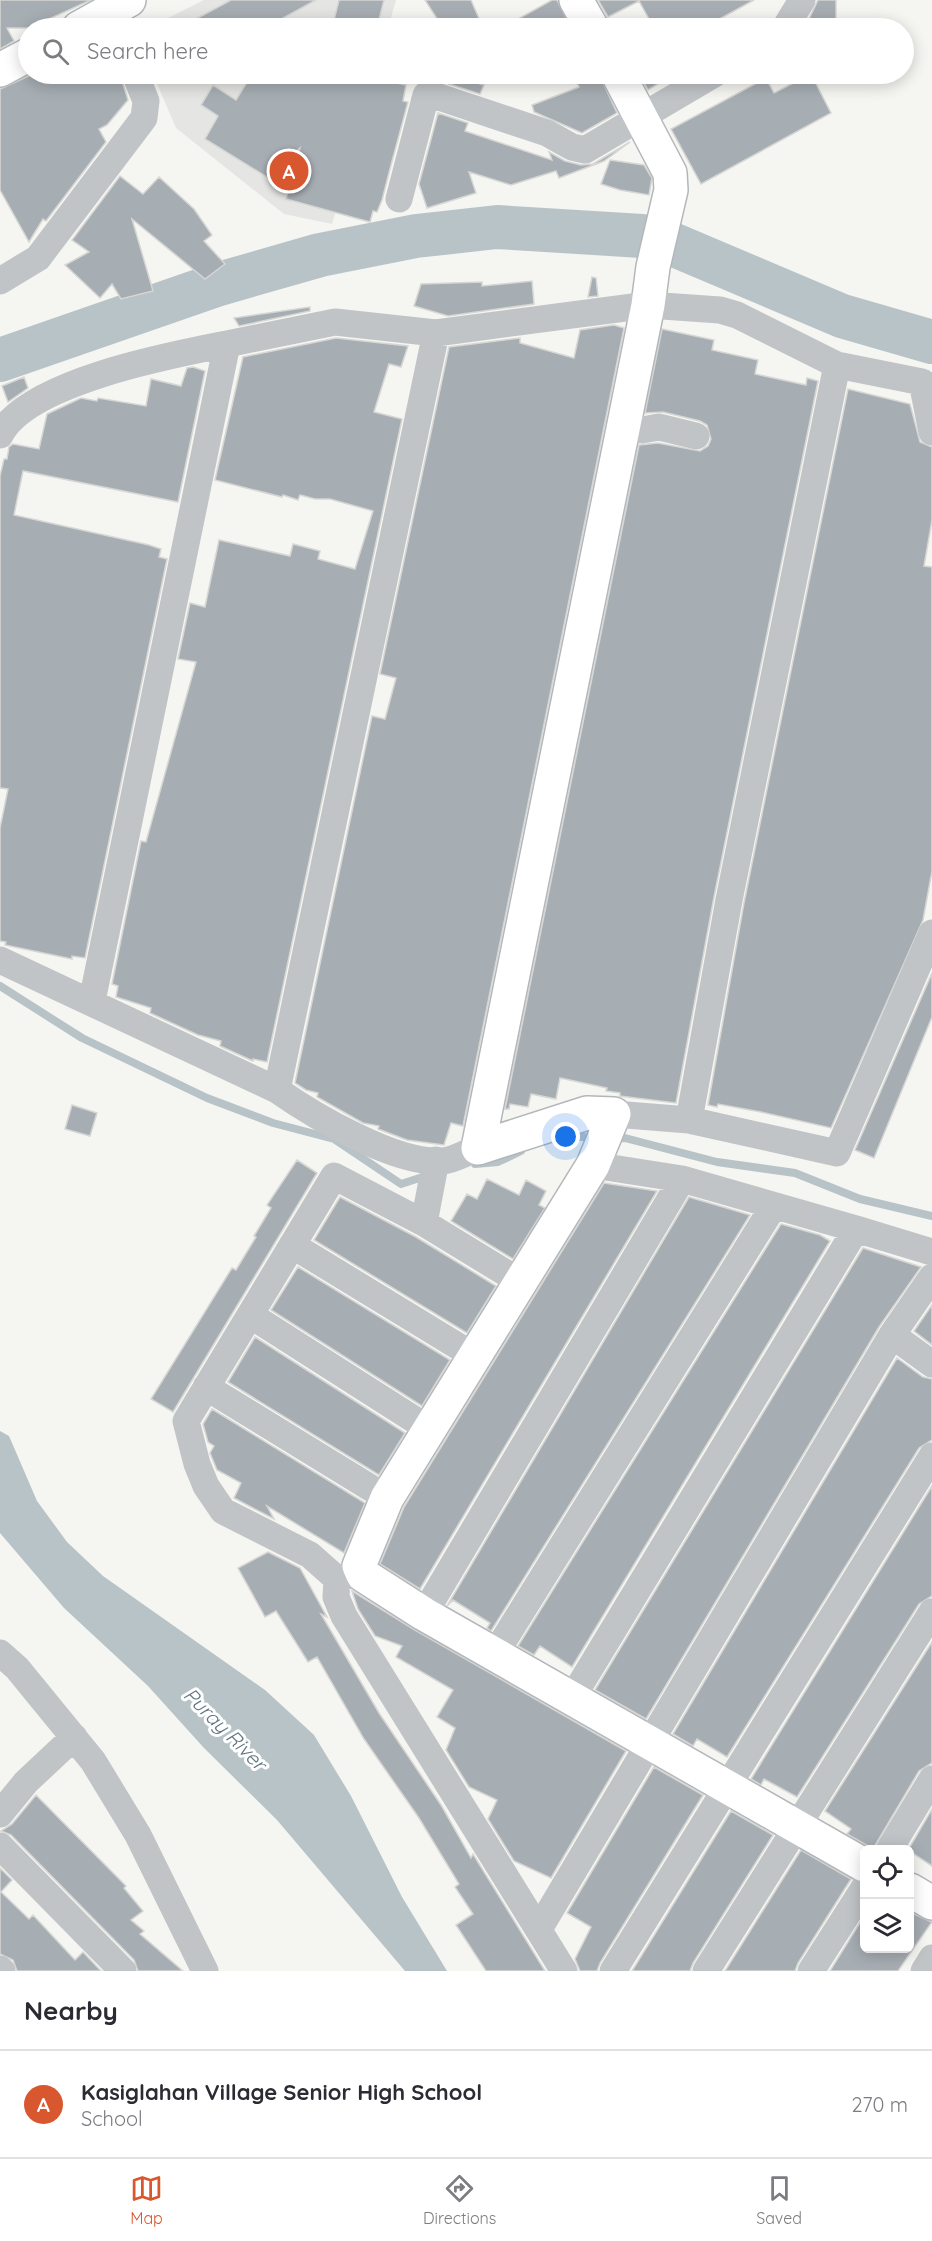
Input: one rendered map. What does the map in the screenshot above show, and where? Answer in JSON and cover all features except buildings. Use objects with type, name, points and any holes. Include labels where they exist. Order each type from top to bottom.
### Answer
[{"type":"street","points":[[576,0],[586,18]]},
{"type":"street","points":[[791,18],[802,0]]},
{"type":"street","points":[[101,18],[121,9]]},
{"type":"street","points":[[0,70],[18,60]]},
{"type":"street","points":[[0,281],[38,258],[144,118],[146,100],[139,84]]},
{"type":"street","points":[[478,1148],[648,305],[653,267],[669,199],[670,173],[624,84]]},
{"type":"street","points":[[399,199],[426,94],[433,94],[548,133],[572,147],[585,150],[697,84]]},
{"type":"street","points":[[0,435],[9,420],[22,409],[46,396],[150,360],[335,322],[435,333],[648,305],[720,310],[737,315],[837,365],[922,382],[932,432]]},
{"type":"street","points":[[277,1090],[435,333]]},
{"type":"street","points":[[92,1001],[227,344]]},
{"type":"street","points":[[689,1120],[729,900],[837,365]]},
{"type":"street","points":[[624,425],[642,430],[659,427],[696,436]]},
{"type":"street","points":[[564,1971],[344,1616],[336,1597],[360,1560],[387,1498],[603,1139],[689,1120],[837,1154],[932,933]]},
{"type":"street","points":[[0,960],[92,1001],[277,1090],[309,1113],[403,1155],[435,1165],[478,1148],[587,1113],[603,1139],[682,1179],[932,1252]]},
{"type":"street","points":[[426,1210],[435,1165]]},
{"type":"street","points":[[519,1281],[426,1210],[334,1176],[186,1421],[197,1464],[206,1486],[219,1506],[230,1515],[424,1614],[860,1863]]},
{"type":"street","points":[[424,1614],[682,1179]]},
{"type":"street","points":[[495,1654],[773,1207]]},
{"type":"street","points":[[572,1698],[856,1229]]},
{"type":"street","points":[[292,1245],[474,1356]]},
{"type":"street","points":[[539,1929],[892,1335],[932,1277]]},
{"type":"street","points":[[250,1315],[429,1429]]},
{"type":"street","points":[[892,1335],[932,1364]]},
{"type":"street","points":[[206,1386],[387,1498]]},
{"type":"street","points":[[613,1971],[932,1456]]},
{"type":"street","points":[[706,1971],[932,1612]]},
{"type":"street","points":[[6,1668],[74,1737],[93,1761],[138,1835],[205,1971]]},
{"type":"street","points":[[0,1814],[26,1782],[74,1737]]},
{"type":"street","points":[[892,1845],[932,1779]]},
{"type":"street","points":[[0,1846],[123,1971]]},
{"type":"street","points":[[914,1893],[932,1903]]},
{"type":"street","points":[[811,1971],[860,1894]]},
{"type":"street","points":[[924,1971],[932,1958]]},
{"type":"shaded area","points":[[204,0],[396,0],[391,18],[168,18]]},
{"type":"shaded area","points":[[157,84],[372,84],[332,224],[284,214],[176,128]]},
{"type":"water","name":"Puray River","points":[[0,1431],[9,1436],[37,1501],[67,1542],[103,1576],[265,1690],[314,1735],[351,1796],[402,1897],[447,1971],[405,1971],[277,1820],[204,1748],[148,1686],[64,1608],[0,1533]]},
{"type":"waterway","points":[[0,360],[219,284],[320,255],[416,236],[497,227],[642,236],[672,244],[842,316],[932,342]]},
{"type":"waterway","points":[[0,986],[82,1038],[207,1098],[273,1123],[334,1139],[401,1184],[429,1175]]},
{"type":"waterway","points":[[558,1139],[569,1136],[596,1138]]},
{"type":"waterway","points":[[611,1139],[625,1138],[717,1162],[795,1173],[860,1199],[932,1216]]},
{"type":"waterway","points":[[475,1164],[498,1162],[521,1151]]},
{"type":"place","name":"Kasiglahan Village Senior High School","points":[[289,171]]}]
